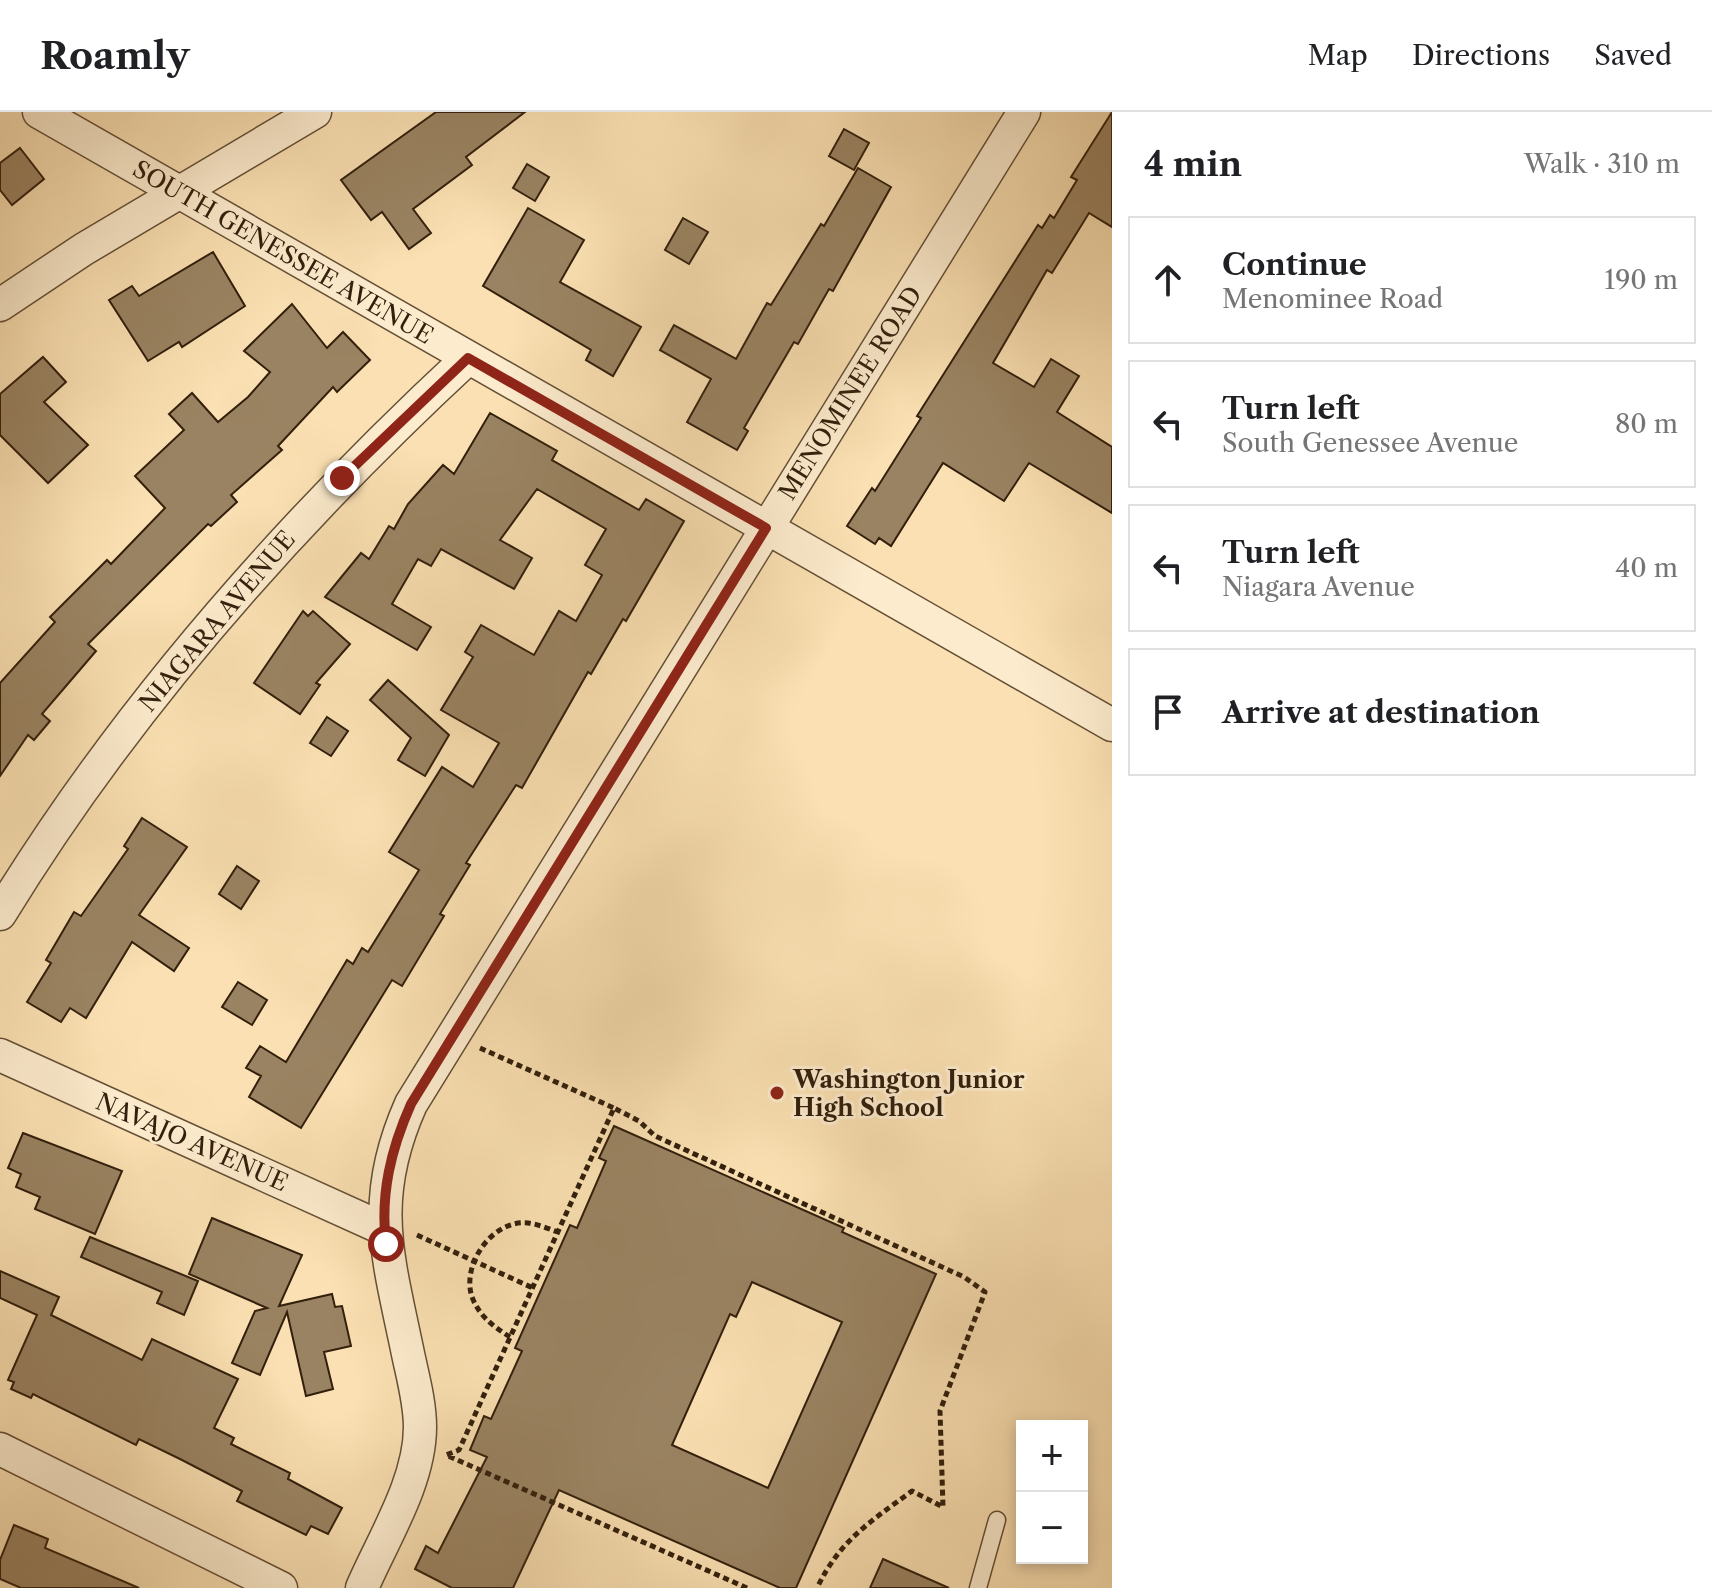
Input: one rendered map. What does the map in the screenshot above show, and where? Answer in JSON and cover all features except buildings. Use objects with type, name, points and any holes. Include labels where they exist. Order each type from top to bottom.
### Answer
[{"type":"street","name":"SOUTH GENESSEE AVENUE","points":[[39,112],[1112,725]]},
{"type":"street","points":[[0,305],[178,191],[315,112]]},
{"type":"street","name":"MENOMINEE ROAD","points":[[362,1588],[410,1478],[420,1429],[398,1231],[387,1178],[411,1104],[1024,112]]},
{"type":"street","name":"NIAGARA AVENUE","points":[[0,914],[101,763],[195,642],[342,478],[468,358]]},
{"type":"street","name":"NAVAJO AVENUE","points":[[0,1055],[398,1231]]},
{"type":"street","points":[[0,1449],[281,1588]]},
{"type":"lane","points":[[978,1588],[997,1520]]},
{"type":"path","points":[[472,1044],[614,1108],[639,1121],[655,1136],[964,1277],[985,1292],[940,1411],[943,1507],[912,1491],[864,1526],[832,1556],[817,1588]]},
{"type":"path","points":[[614,1108],[459,1450],[446,1455],[747,1588]]},
{"type":"path","points":[[510,1337],[483,1316],[472,1296],[469,1277],[474,1261],[483,1245],[500,1228],[526,1222],[558,1232]]},
{"type":"path","points":[[398,1231],[533,1288]]},
{"type":"place","name":"Washington Junior High School","points":[[777,1093]]},
{"type":"route","points":[[342,478],[393,426],[468,358],[766,528],[411,1104],[395,1144],[384,1194],[386,1244]]}]
